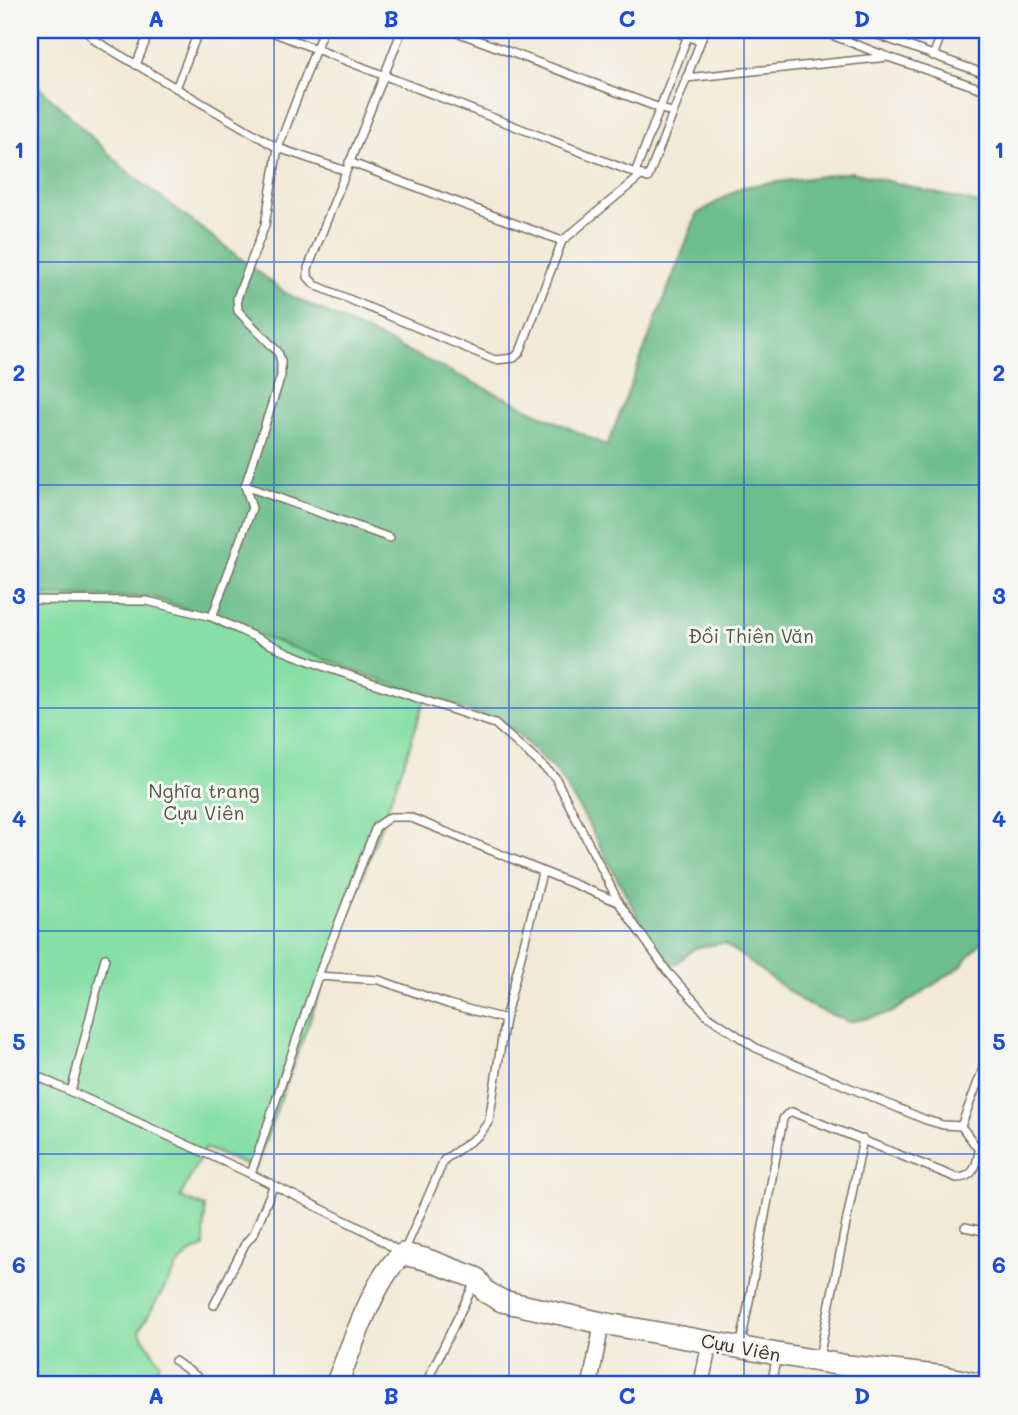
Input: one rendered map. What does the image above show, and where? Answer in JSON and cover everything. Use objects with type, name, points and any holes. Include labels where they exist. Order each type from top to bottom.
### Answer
[{"type":"street","points":[[336,1385],[372,1299],[393,1261],[403,1254],[425,1259],[476,1279]]},
{"type":"street","name":"Cựu Viên","points":[[476,1279],[486,1292],[502,1301],[603,1323],[819,1361],[846,1376],[981,1385]]},
{"type":"street","points":[[590,1385],[603,1323]]},
{"type":"street","points":[[701,1385],[710,1341]]},
{"type":"lane","points":[[85,30],[96,41],[278,148],[346,171]]},
{"type":"lane","points":[[136,65],[149,30]]},
{"type":"lane","points":[[176,88],[199,30]]},
{"type":"lane","points":[[267,30],[642,175]]},
{"type":"lane","points":[[212,617],[251,508],[245,486],[281,376],[278,352],[238,311],[237,298],[265,225],[278,148],[323,30]]},
{"type":"lane","points":[[402,30],[349,162],[308,276],[322,289],[495,360],[514,358],[520,352],[562,241],[642,175],[673,113],[705,30]]},
{"type":"lane","points":[[451,30],[673,113]]},
{"type":"lane","points":[[670,30],[689,33],[700,41]]},
{"type":"lane","points":[[819,30],[988,92]]},
{"type":"lane","points":[[864,30],[988,75]]},
{"type":"lane","points":[[933,56],[943,30]]},
{"type":"lane","points":[[642,175],[660,108],[689,33]]},
{"type":"lane","points":[[686,78],[888,57]]},
{"type":"lane","points":[[349,162],[562,241]]},
{"type":"lane","points":[[245,486],[390,538]]},
{"type":"lane","points":[[30,600],[147,601],[212,617],[315,663],[495,724],[555,777],[619,903],[676,980],[708,1016],[756,1048],[926,1120],[961,1126],[979,1150],[972,1174],[957,1178],[792,1112],[783,1119],[741,1347]]},
{"type":"lane","points":[[251,1174],[318,976],[376,827],[390,817],[409,817],[619,903]]},
{"type":"lane","points":[[30,1073],[251,1174],[368,1232],[403,1254],[444,1160],[479,1135],[489,1121],[505,1019],[542,873]]},
{"type":"lane","points":[[71,1092],[105,958]]},
{"type":"lane","points":[[318,976],[379,980],[448,1004],[505,1019]]},
{"type":"lane","points":[[961,1126],[988,1056]]},
{"type":"lane","points":[[819,1361],[863,1139]]},
{"type":"lane","points":[[214,1305],[245,1244],[254,1233],[273,1187]]},
{"type":"lane","points":[[965,1227],[988,1232]]},
{"type":"lane","points":[[425,1385],[476,1279]]},
{"type":"lane","points":[[771,1385],[777,1354]]},
{"type":"lane","points":[[174,1361],[209,1385]]},
{"type":"green space","name":"Đồi Thiên Văn","points":[[30,78],[129,173],[287,294],[607,446],[697,214],[742,187],[852,172],[988,206],[988,934],[960,967],[891,1013],[849,1022],[806,1004],[724,943],[695,948],[667,971],[585,818],[557,772],[509,726],[153,597],[30,595]]},
{"type":"green space","name":"Nghĩa trang Cựu Viên","points":[[30,595],[153,597],[426,695],[408,752],[255,1169],[205,1148],[180,1197],[205,1207],[204,1247],[189,1254],[178,1265],[139,1331],[160,1363],[146,1385],[30,1385]]}]
